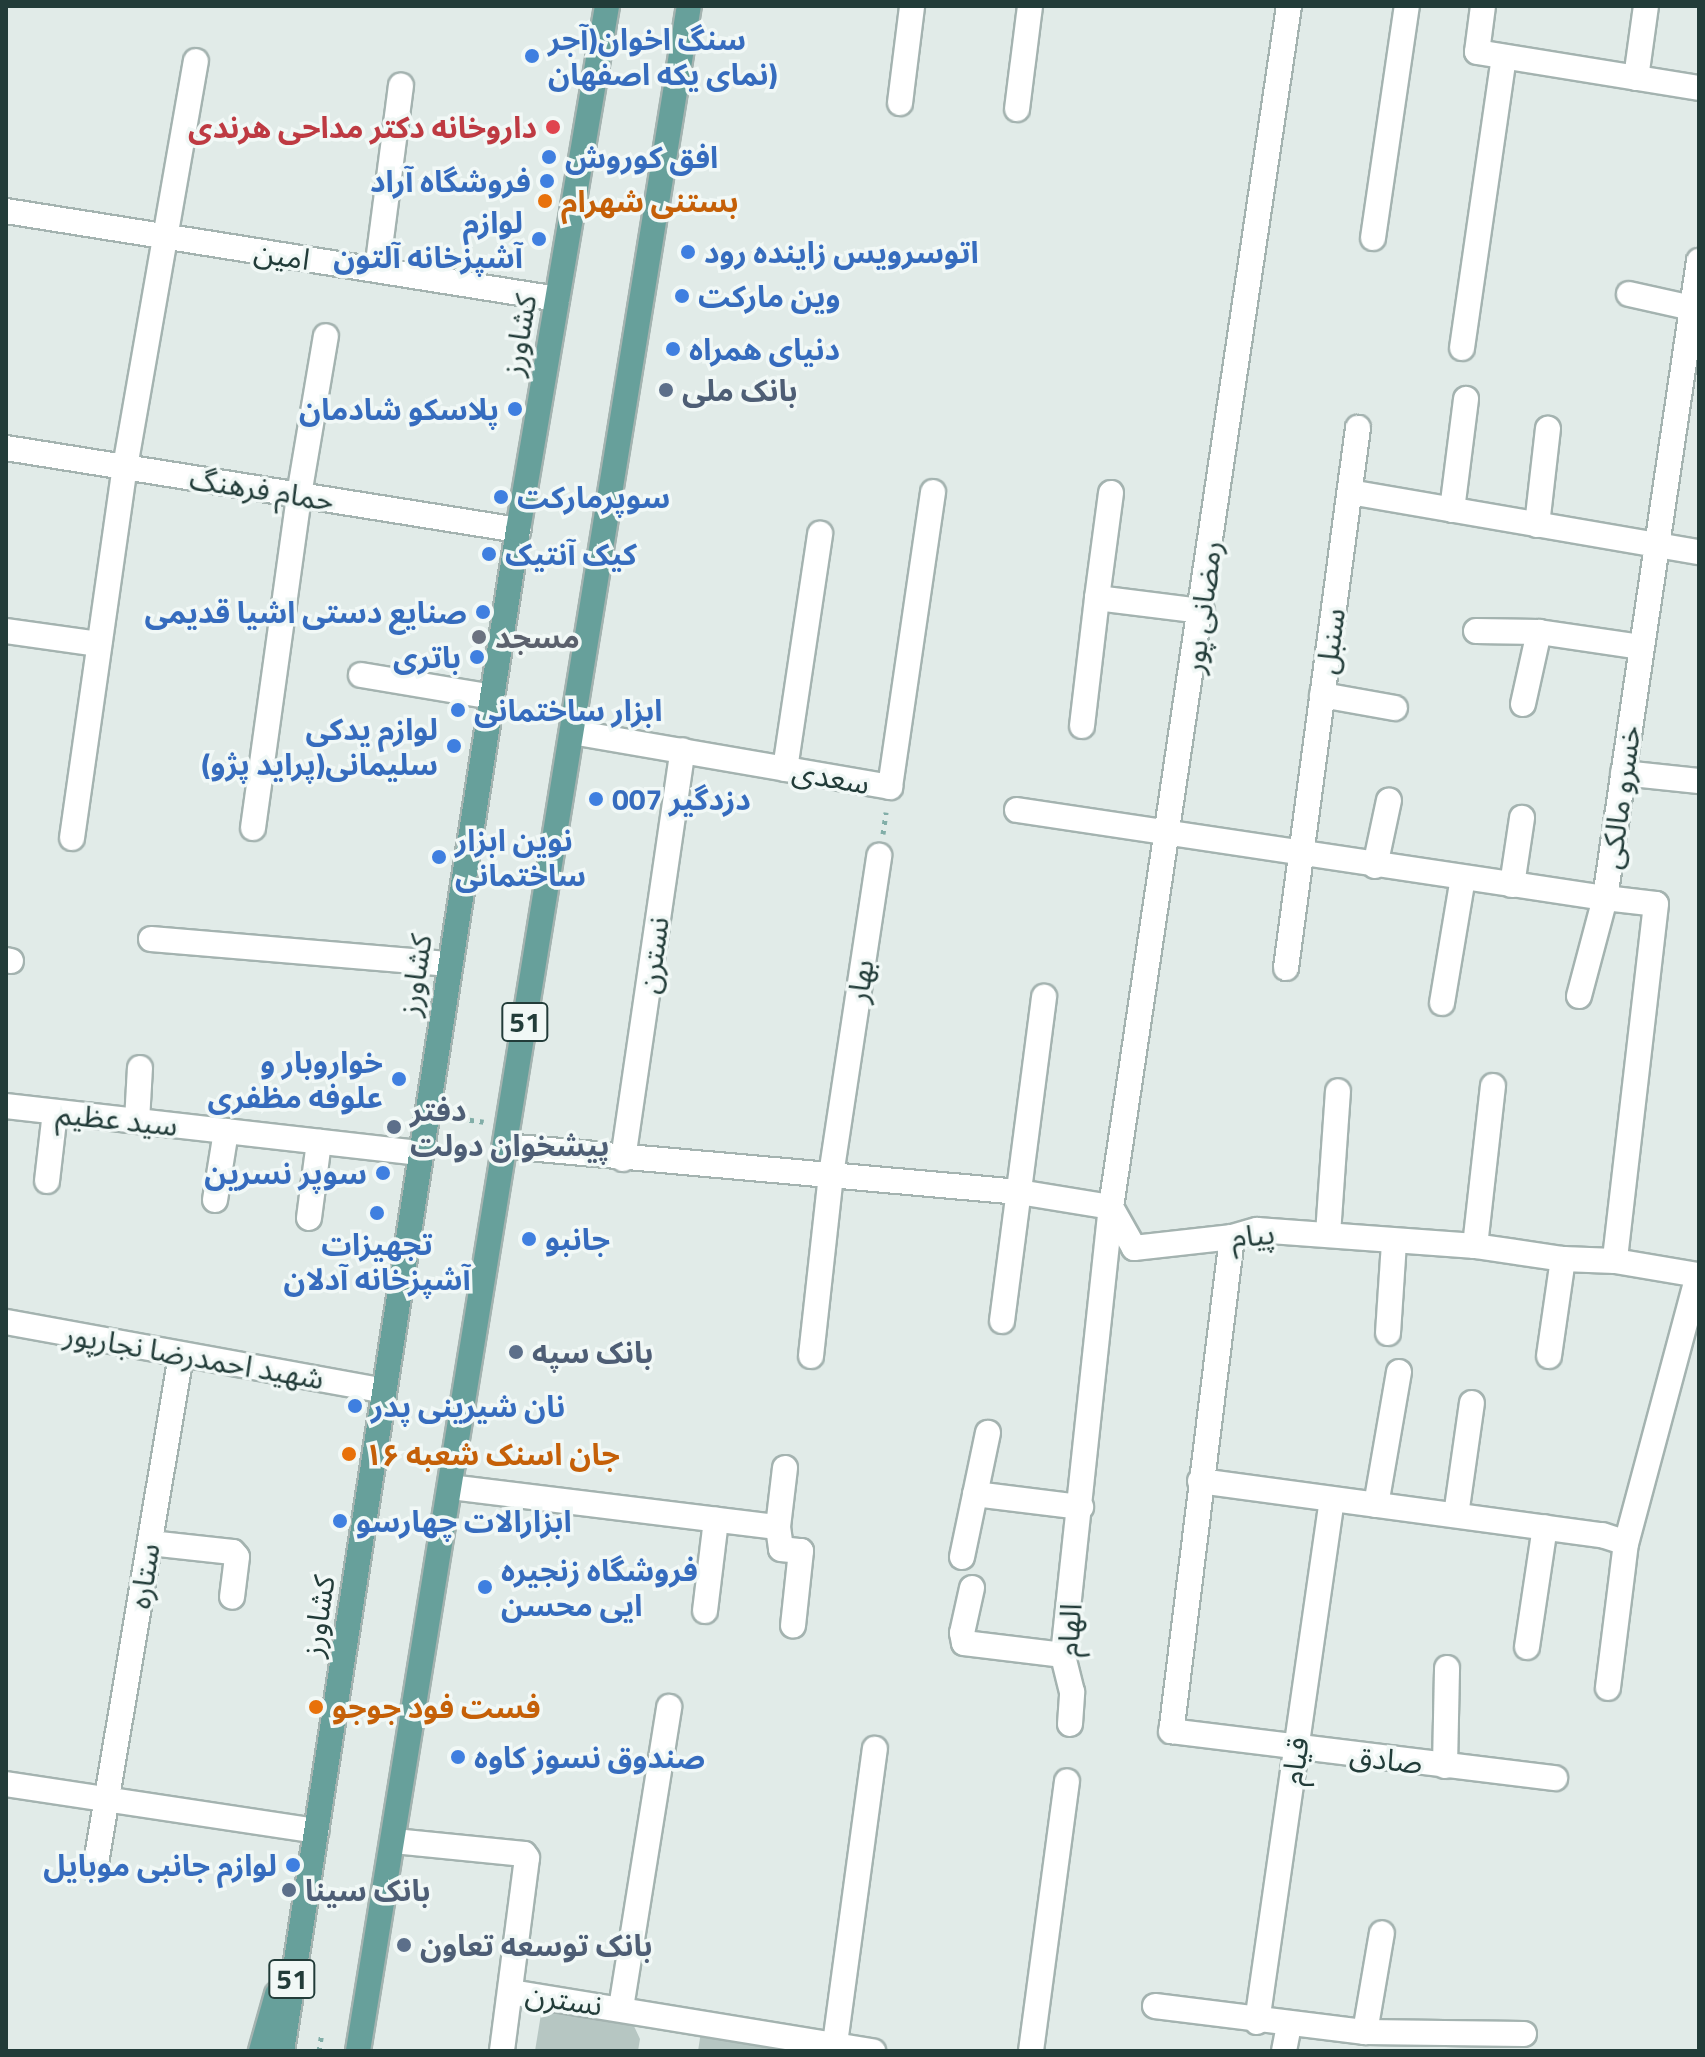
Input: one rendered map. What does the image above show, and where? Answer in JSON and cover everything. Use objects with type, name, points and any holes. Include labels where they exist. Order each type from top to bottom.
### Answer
[{"type":"main road","name":"کشاورز","points":[[282,2051],[369,1505],[382,1390],[518,530],[607,6]]},
{"type":"main road","name":"51","points":[[359,2046],[689,6]]},
{"type":"main road","points":[[261,2051],[303,1908]]},
{"type":"main road","points":[[295,2051],[303,1908]]},
{"type":"street","points":[[900,103],[912,6]]},
{"type":"street","points":[[1017,109],[1030,6]]},
{"type":"street","name":"رمضانی پور","points":[[1111,1207],[1170,831],[1289,6]]},
{"type":"street","points":[[1373,238],[1407,6]]},
{"type":"street","points":[[1483,6],[1477,52],[1699,88]]},
{"type":"street","points":[[1636,78],[1646,6]]},
{"type":"street","points":[[1462,348],[1504,57]]},
{"type":"street","points":[[72,838],[125,467],[196,61]]},
{"type":"street","points":[[377,270],[401,86]]},
{"type":"street","name":"امین","points":[[6,211],[557,299]]},
{"type":"street","name":"خسرو مالکی","points":[[1017,810],[1170,831],[1301,855],[1605,898],[1699,261]]},
{"type":"street","points":[[1629,294],[1692,308]]},
{"type":"street","points":[[253,828],[299,495],[326,336]]},
{"type":"street","points":[[1452,510],[1466,399]]},
{"type":"street","name":"سنبل","points":[[1286,968],[1358,428]]},
{"type":"street","points":[[1537,525],[1548,429]]},
{"type":"street","name":"حمام فرهنگ","points":[[6,448],[518,530]]},
{"type":"street","name":"سعدی","points":[[572,732],[890,787],[933,492]]},
{"type":"street","points":[[1350,492],[1699,552]]},
{"type":"street","points":[[1082,726],[1111,493]]},
{"type":"street","points":[[785,769],[820,534]]},
{"type":"street","points":[[1097,598],[1202,611]]},
{"type":"street","points":[[6,631],[99,644]]},
{"type":"street","points":[[1476,631],[1539,632],[1642,647]]},
{"type":"street","points":[[1523,704],[1539,632]]},
{"type":"street","points":[[361,675],[492,697]]},
{"type":"street","points":[[1322,695],[1395,708]]},
{"type":"street","name":"نسترن","points":[[623,1159],[683,750]]},
{"type":"street","points":[[1623,773],[1699,781]]},
{"type":"street","points":[[1375,866],[1389,800]]},
{"type":"street","points":[[1512,885],[1522,818]]},
{"type":"street","name":"بهار","points":[[831,1175],[879,856]]},
{"type":"street","points":[[1442,1003],[1463,878]]},
{"type":"street","points":[[1579,996],[1605,898],[1656,904],[1615,1261]]},
{"type":"street","points":[[151,939],[450,964]]},
{"type":"street","points":[[1002,1321],[1044,997]]},
{"type":"street","points":[[137,1121],[140,1068]]},
{"type":"street","points":[[1475,1246],[1493,1086]]},
{"type":"street","points":[[1328,1234],[1338,1091]]},
{"type":"street","name":"سید عظیم","points":[[6,1106],[419,1153]]},
{"type":"street","points":[[47,1181],[55,1112]]},
{"type":"street","points":[[215,1200],[226,1131]]},
{"type":"street","points":[[507,1135],[623,1159],[1019,1192],[1111,1207]]},
{"type":"street","points":[[309,1218],[319,1142]]},
{"type":"street","points":[[811,1356],[831,1175]]},
{"type":"street","name":"پیام","points":[[1111,1207],[1134,1248],[1232,1237],[1257,1230],[1475,1246],[1563,1259],[1615,1261],[1698,1275]]},
{"type":"street","name":"الهام","points":[[1070,1724],[1072,1692],[1063,1655],[1111,1207]]},
{"type":"street","points":[[1232,1237],[1200,1481],[1602,1535],[1626,1543]]},
{"type":"street","points":[[1388,1333],[1394,1242]]},
{"type":"street","points":[[1549,1356],[1563,1259]]},
{"type":"street","points":[[1608,1688],[1626,1543],[1698,1275]]},
{"type":"street","name":"شهید احمدرضا نجارپور","points":[[6,1322],[382,1390]]},
{"type":"street","name":"ستاره","points":[[95,1869],[181,1355]]},
{"type":"street","points":[[1376,1505],[1399,1372]]},
{"type":"street","points":[[1456,1515],[1472,1403]]},
{"type":"street","points":[[962,1557],[988,1433]]},
{"type":"street","points":[[785,1468],[778,1527],[781,1549],[801,1551],[793,1626]]},
{"type":"street","name":"صادق","points":[[1200,1481],[1171,1731],[1297,1749],[1555,1778]]},
{"type":"street","points":[[451,1487],[778,1527]]},
{"type":"street","points":[[975,1494],[1081,1507]]},
{"type":"street","name":"قیام","points":[[1257,2022],[1332,1499]]},
{"type":"street","points":[[705,1611],[716,1520]]},
{"type":"street","points":[[1527,1647],[1545,1527]]},
{"type":"street","points":[[150,1543],[233,1552],[237,1557],[232,1597]]},
{"type":"street","points":[[972,1588],[962,1633],[964,1643],[1063,1655]]},
{"type":"street","points":[[1445,1766],[1447,1668]]},
{"type":"street","points":[[621,2008],[669,1707]]},
{"type":"street","points":[[834,2048],[875,1749]]},
{"type":"street","points":[[1031,2051],[1067,1781]]},
{"type":"street","points":[[6,1784],[316,1831]]},
{"type":"street","name":"نسترن","points":[[394,1841],[524,1854],[527,1858],[511,1992],[621,2008],[834,2048],[873,2051]]},
{"type":"street","points":[[1365,2032],[1382,1933]]},
{"type":"street","points":[[502,2051],[511,1992]]},
{"type":"street","points":[[1155,2006],[1257,2022],[1451,2042],[1524,2034]]},
{"type":"street","points":[[1284,2051],[1289,2025]]},
{"type":"path","points":[[580,163],[662,175]]},
{"type":"path","points":[[879,856],[890,787]]},
{"type":"path","points":[[426,1114],[507,1135]]},
{"type":"path","points":[[319,2051],[322,2032]]},
{"type":"building","points":[[542,2008],[633,2024],[640,2039],[638,2051],[535,2051]]},
{"type":"building","points":[[701,2032],[809,2051],[698,2051]]},
{"type":"place","name":"سنگ اخوان(آجر نمای یکه اصفهان)","points":[[532,56]]},
{"type":"place","name":"داروخانه دکتر مداحی هرندی","points":[[553,127]]},
{"type":"place","name":"افق کوروش","points":[[549,157]]},
{"type":"place","name":"فروشگاه آراد","points":[[547,181]]},
{"type":"place","name":"بستنی شهرام","points":[[545,201]]},
{"type":"place","name":"لوازم آشپزخانه آلتون","points":[[539,239]]},
{"type":"place","name":"اتوسرویس زاینده رود","points":[[688,252]]},
{"type":"place","name":"وین مارکت","points":[[682,296]]},
{"type":"place","name":"دنیای همراه","points":[[673,349]]},
{"type":"place","name":"بانک ملی","points":[[666,390]]},
{"type":"place","name":"پلاسکو شادمان","points":[[515,409]]},
{"type":"place","name":"سوپرمارکت","points":[[501,497]]},
{"type":"place","name":"کیک آنتیک","points":[[489,554]]},
{"type":"place","name":"صنایع دستی اشیا قدیمی","points":[[483,612]]},
{"type":"place","name":"مسجد","points":[[479,637]]},
{"type":"place","name":"باتری","points":[[477,657]]},
{"type":"place","name":"ابزار ساختمانی","points":[[458,710]]},
{"type":"place","name":"لوازم یدکی سلیمانی(پراید پژو)","points":[[454,746]]},
{"type":"place","name":"دزدگیر 007","points":[[596,799]]},
{"type":"place","name":"نوین ابزار ساختمانی","points":[[439,857]]},
{"type":"place","name":"خواروبار و علوفه مظفری","points":[[399,1079]]},
{"type":"place","name":"دفتر پیشخوان دولت","points":[[394,1127]]},
{"type":"place","name":"سوپر نسرین","points":[[383,1173]]},
{"type":"place","name":"تجهیزات آشپزخانه آدلان","points":[[377,1213]]},
{"type":"place","name":"جانبو","points":[[529,1239]]},
{"type":"place","name":"بانک سپه","points":[[516,1352]]},
{"type":"place","name":"نان شیرینی پدر","points":[[355,1406]]},
{"type":"place","name":"جان اسنک شعبه ۱۶","points":[[349,1454]]},
{"type":"place","name":"ابزارالات چهارسو","points":[[340,1521]]},
{"type":"place","name":"فروشگاه زنجیره ایی محسن","points":[[485,1587]]},
{"type":"place","name":"فست فود جوجو","points":[[316,1707]]},
{"type":"place","name":"صندوق نسوز کاوه","points":[[458,1757]]},
{"type":"place","name":"لوازم جانبی موبایل","points":[[293,1865]]},
{"type":"place","name":"بانک سینا","points":[[289,1890]]},
{"type":"place","name":"بانک توسعه تعاون","points":[[404,1945]]}]
